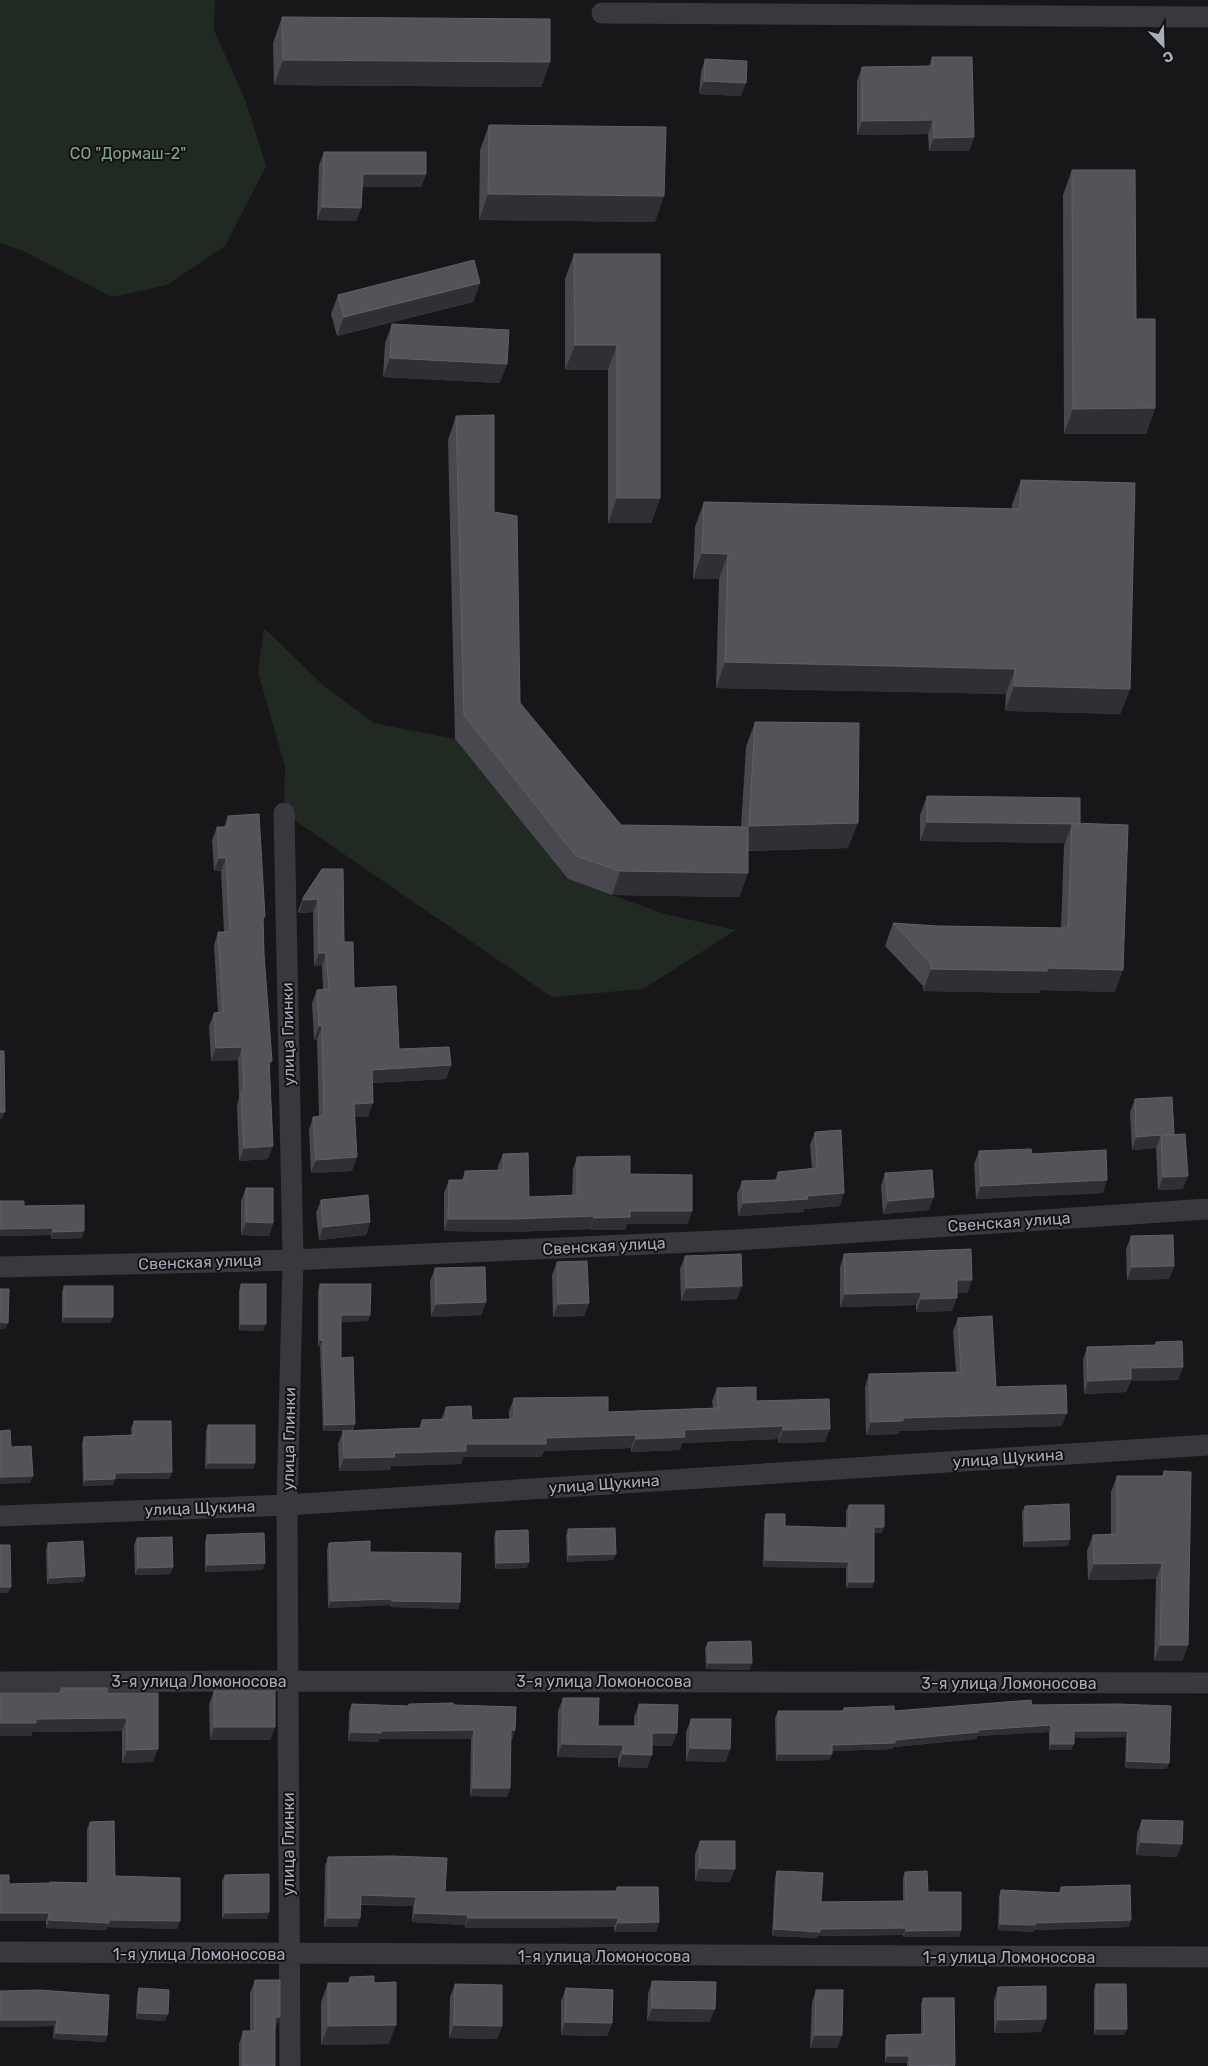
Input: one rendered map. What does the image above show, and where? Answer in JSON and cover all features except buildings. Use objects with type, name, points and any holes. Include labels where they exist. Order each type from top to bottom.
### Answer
[{"type":"street","points":[[602,13],[1208,17]]},
{"type":"street","name":"улица Глинки","points":[[284,813],[293,1260],[287,1505],[290,2066]]},
{"type":"street","name":"Свенская улица","points":[[0,1268],[293,1260],[738,1240],[1208,1210]]},
{"type":"street","name":"улица Щукина","points":[[0,1516],[287,1505],[1208,1445]]},
{"type":"street","name":"3-я улица Ломоносова","points":[[0,1682],[1208,1683]]},
{"type":"street","name":"1-я улица Ломоносова","points":[[0,1952],[289,1955],[1208,1957]]},
{"type":"green space","name":"СО \"Дормаш-2\"","points":[[0,0],[215,0],[214,30],[246,102],[266,166],[225,246],[167,285],[112,297],[23,251],[0,243]]},
{"type":"green space","points":[[264,628],[324,686],[374,723],[455,739],[568,879],[665,914],[736,930],[643,989],[552,997],[284,813],[285,766],[258,672]]}]
